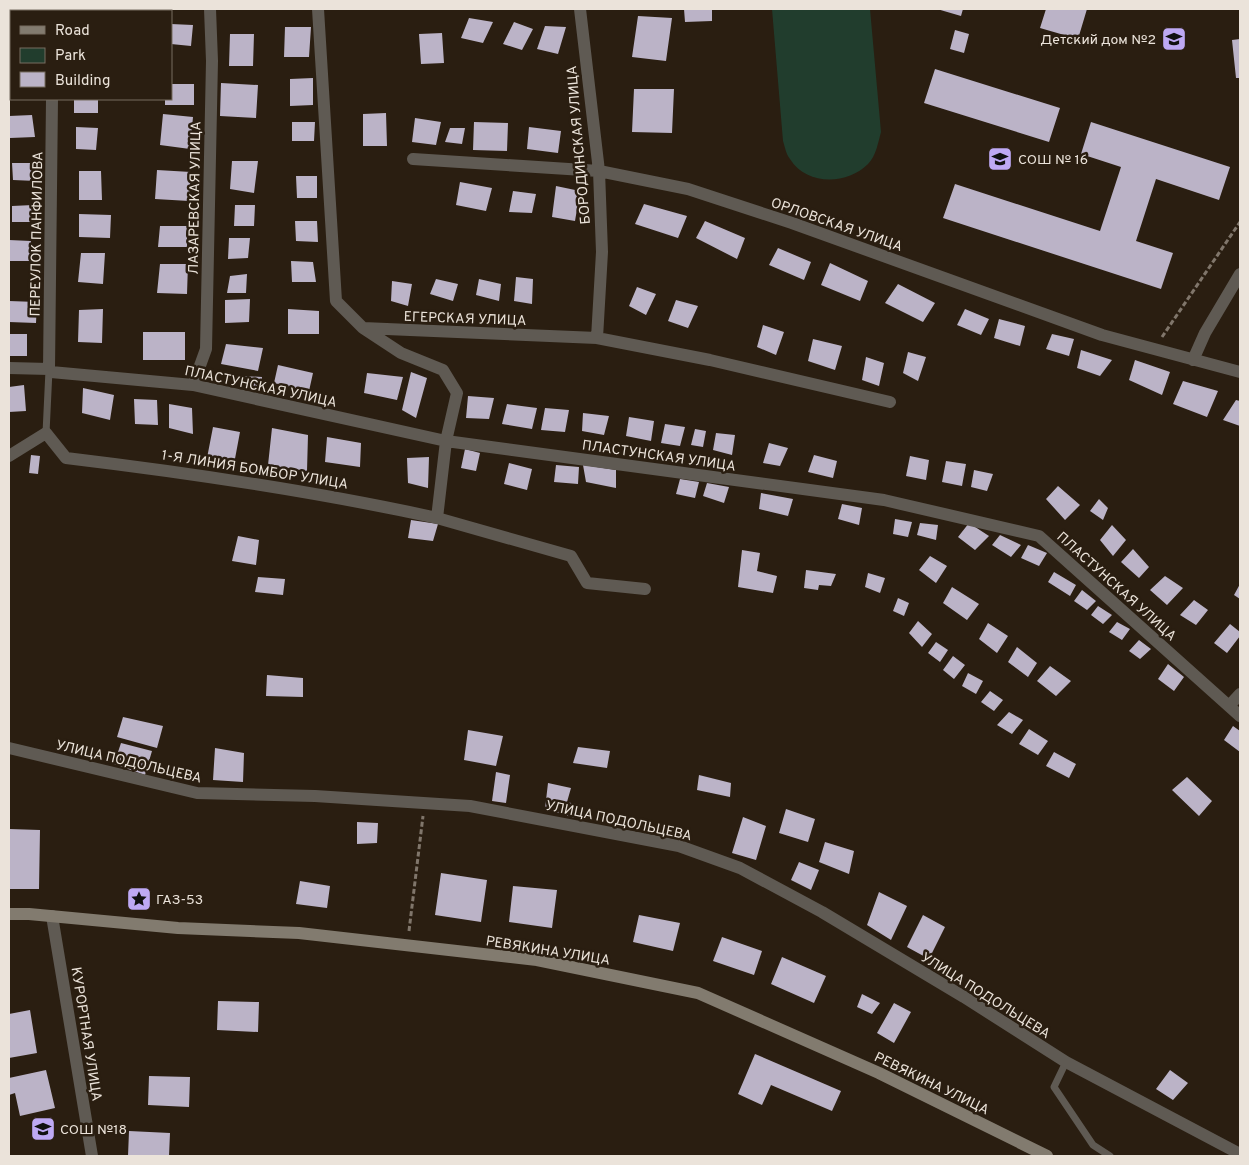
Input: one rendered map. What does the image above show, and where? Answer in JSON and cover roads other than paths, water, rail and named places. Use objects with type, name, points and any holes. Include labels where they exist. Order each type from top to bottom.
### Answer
[{"type":"main road","name":"РЕВЯКИНА УЛИЦА","points":[[9,914],[52,916],[178,928],[299,933],[537,960],[698,993],[879,1073],[1047,1156]]},
{"type":"street","points":[[88,10],[124,9]]},
{"type":"street","name":"ЛАЗАРЕВСКАЯ УЛИЦА","points":[[193,386],[206,349],[212,62],[210,9]]},
{"type":"street","points":[[318,9],[336,301],[363,328],[401,353],[443,370],[457,393],[446,441],[437,518]]},
{"type":"street","name":"БОРОДИНСКАЯ УЛИЦА","points":[[580,9],[598,172],[602,252],[596,338]]},
{"type":"street","name":"ПЕРЕУЛОК ПАНФИЛОВА","points":[[49,370],[52,100]]},
{"type":"street","name":"ОРЛОВСКАЯ УЛИЦА","points":[[413,159],[598,172],[697,192],[792,223],[1102,335],[1240,372]]},
{"type":"street","points":[[1193,360],[1205,332],[1240,274]]},
{"type":"street","name":"ЕГЕРСКАЯ УЛИЦА","points":[[363,328],[596,338],[710,360],[890,402]]},
{"type":"street","name":"ПЛАСТУНСКАЯ УЛИЦА","points":[[9,368],[49,370],[52,372],[193,386],[446,441],[884,500],[1039,536],[1240,716]]},
{"type":"street","points":[[9,456],[46,433]]},
{"type":"street","name":"1-Я ЛИНИЯ БОМБОР УЛИЦА","points":[[46,433],[66,458],[205,474],[342,497],[437,518],[571,556],[587,583],[645,589]]},
{"type":"street","points":[[1229,706],[1240,694]]},
{"type":"street","name":"УЛИЦА ПОДОЛЬЦЕВА","points":[[9,748],[196,793],[315,796],[470,806],[609,831],[679,846],[740,868],[822,912],[1066,1062],[1240,1154]]},
{"type":"street","name":"КУРОРТНАЯ УЛИЦА","points":[[52,916],[92,1156]]},
{"type":"lane","points":[[46,433],[49,370]]},
{"type":"lane","points":[[1066,1062],[1054,1087],[1093,1146],[1110,1156]]},
{"type":"place","name":"Детский дом №2","points":[[1174,39]]},
{"type":"place","name":"СОШ № 16","points":[[1000,159]]},
{"type":"place","name":"ГАЗ-53","points":[[139,899]]},
{"type":"place","name":"СОШ №18","points":[[43,1129]]}]
